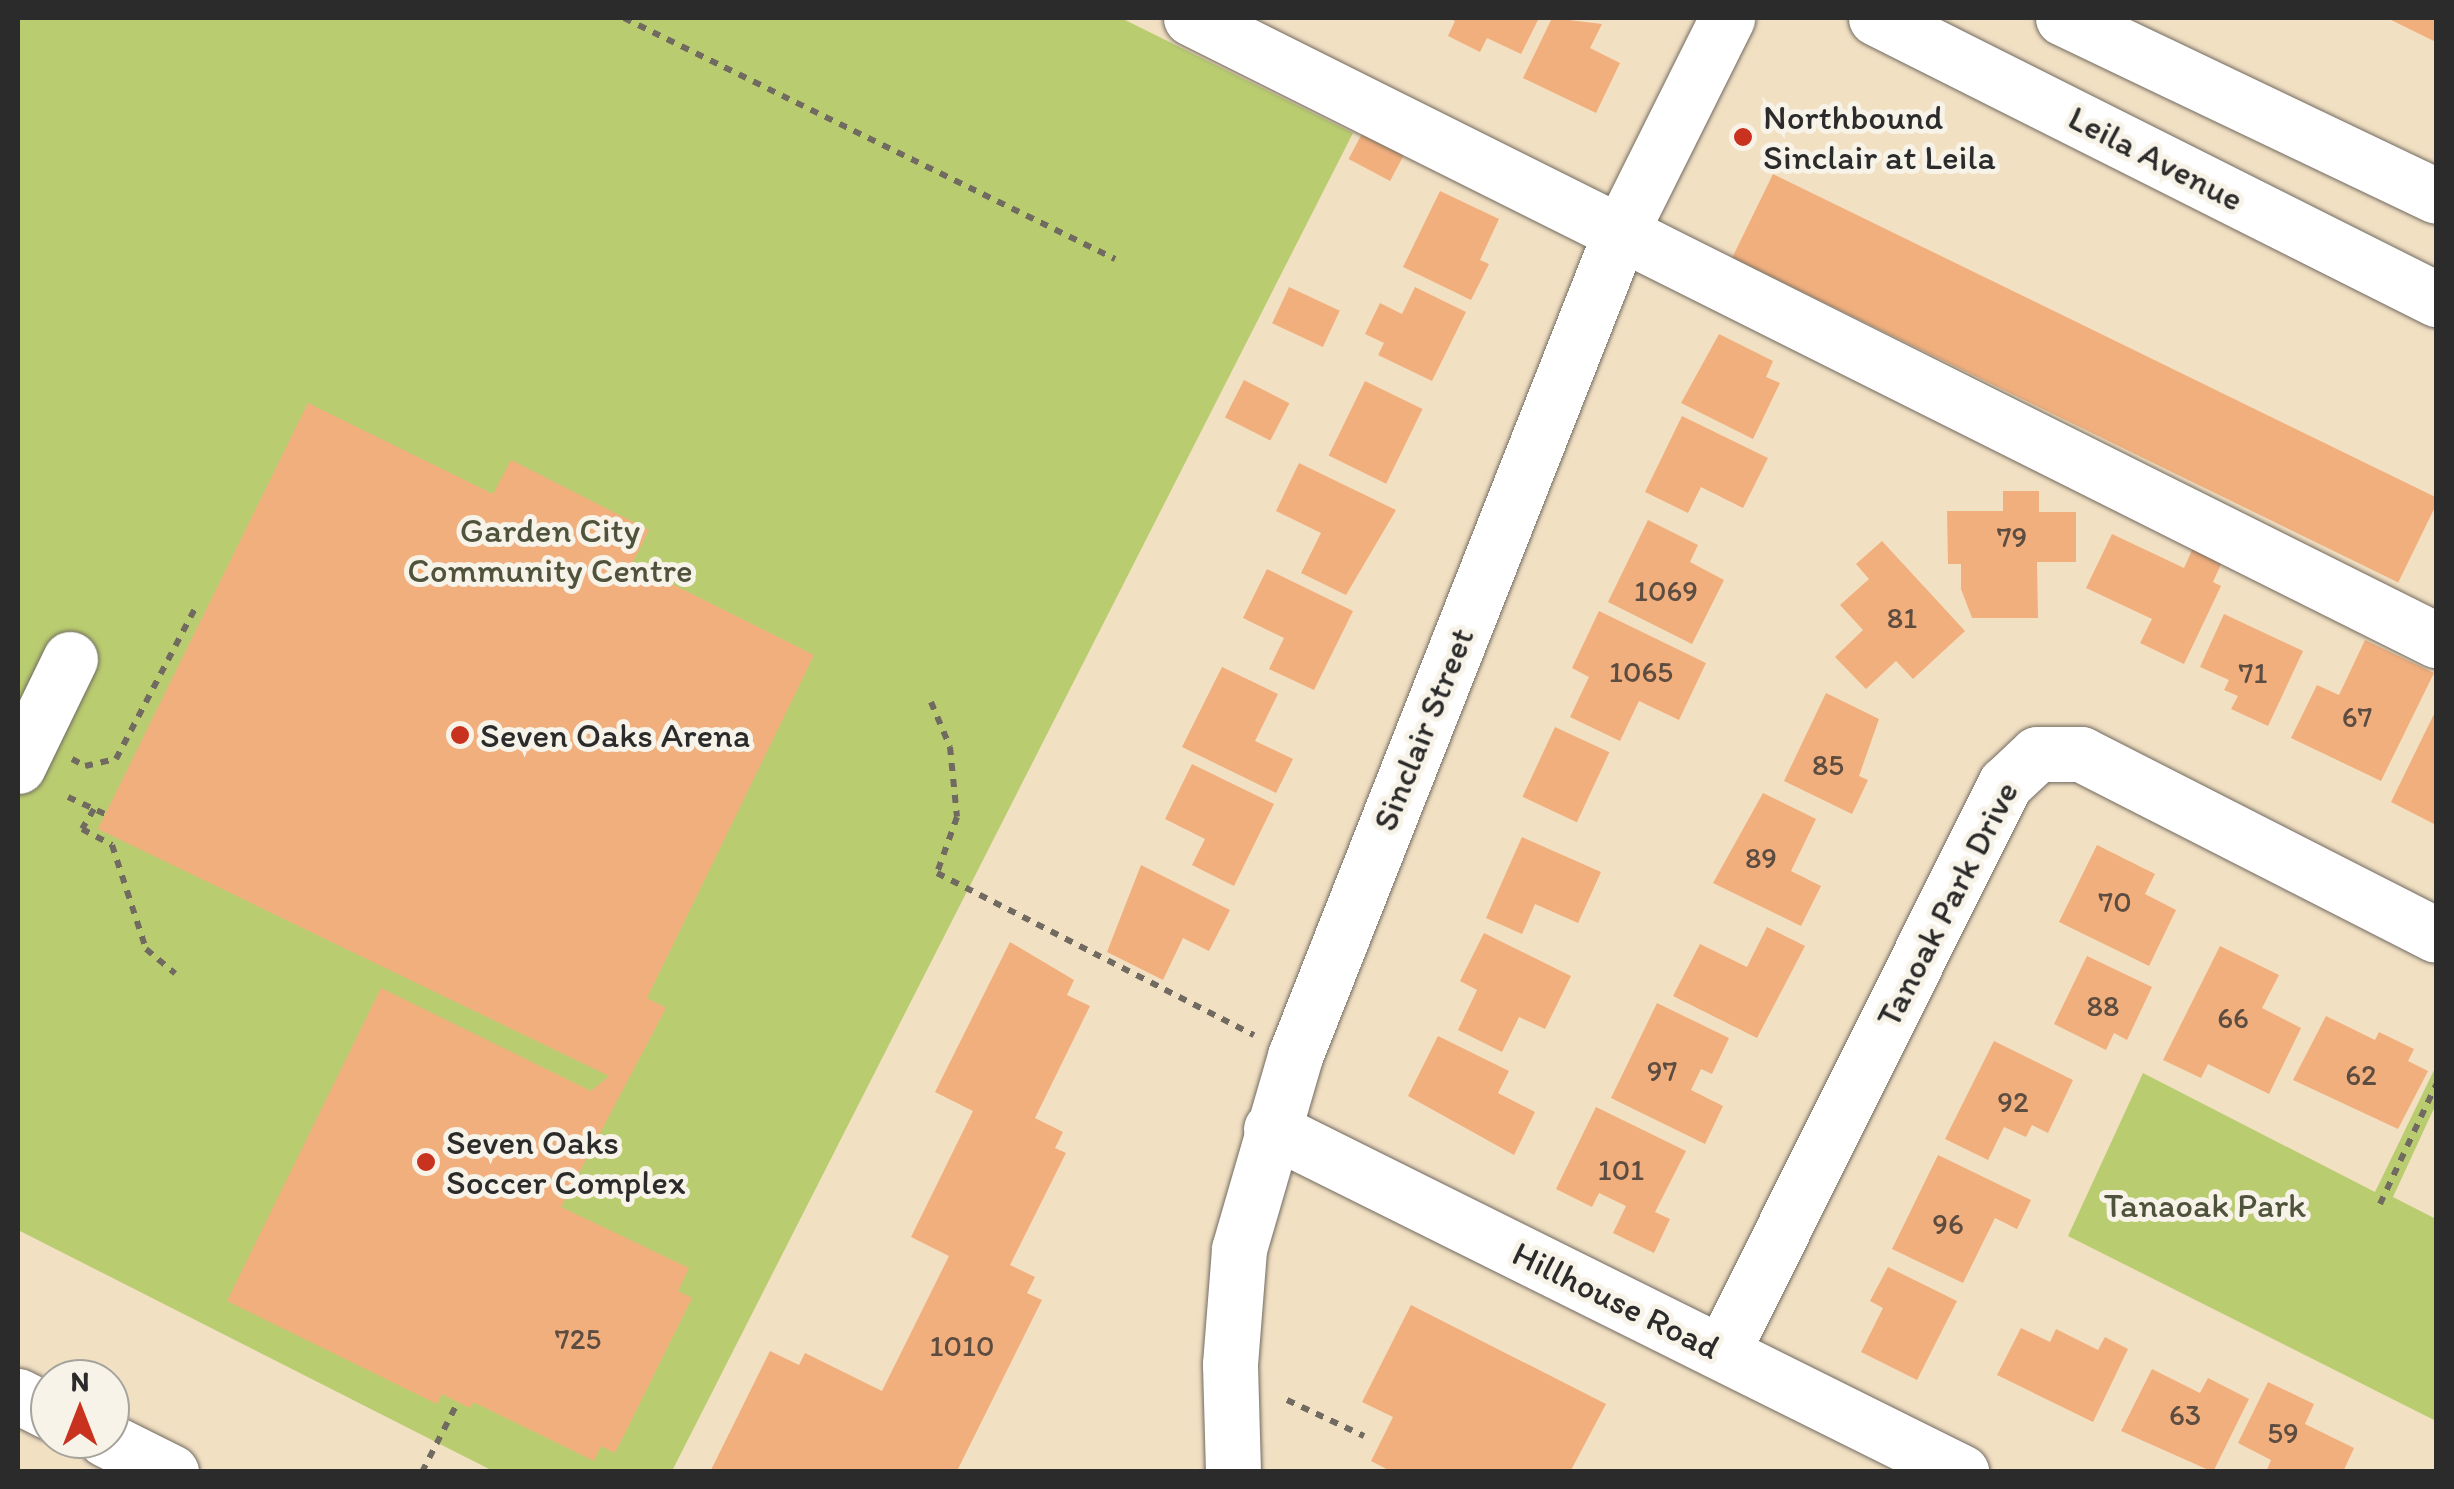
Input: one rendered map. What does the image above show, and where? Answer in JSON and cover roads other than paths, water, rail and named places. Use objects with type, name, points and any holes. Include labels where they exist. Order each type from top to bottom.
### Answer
[{"type":"street","points":[[1192,18],[2436,640]]},
{"type":"street","name":"Sinclair Street","points":[[1233,1472],[1232,1304],[1239,1249],[1295,1056],[1621,231],[1727,18]]},
{"type":"street","name":"Leila Avenue","points":[[1876,18],[2436,299]]},
{"type":"street","points":[[2062,18],[2436,196]]},
{"type":"street","points":[[18,766],[70,659]]},
{"type":"street","name":"Tanoak Park Drive","points":[[1722,1352],[2005,784],[2036,754],[2082,754],[2436,935]]},
{"type":"street","name":"Hillhouse Road","points":[[1271,1129],[1961,1472]]},
{"type":"street","points":[[130,1452],[171,1472]]},
{"type":"place","name":"Northbound Sinclair at Leila","points":[[1743,137]]},
{"type":"place","name":"Seven Oaks Arena","points":[[460,735]]},
{"type":"place","name":"Seven Oaks Soccer Complex","points":[[426,1162]]},
{"type":"park label","name":"Garden City Community Centre","points":[[550,550]]},
{"type":"park label","name":"Tanaoak Park","points":[[2205,1205]]}]
